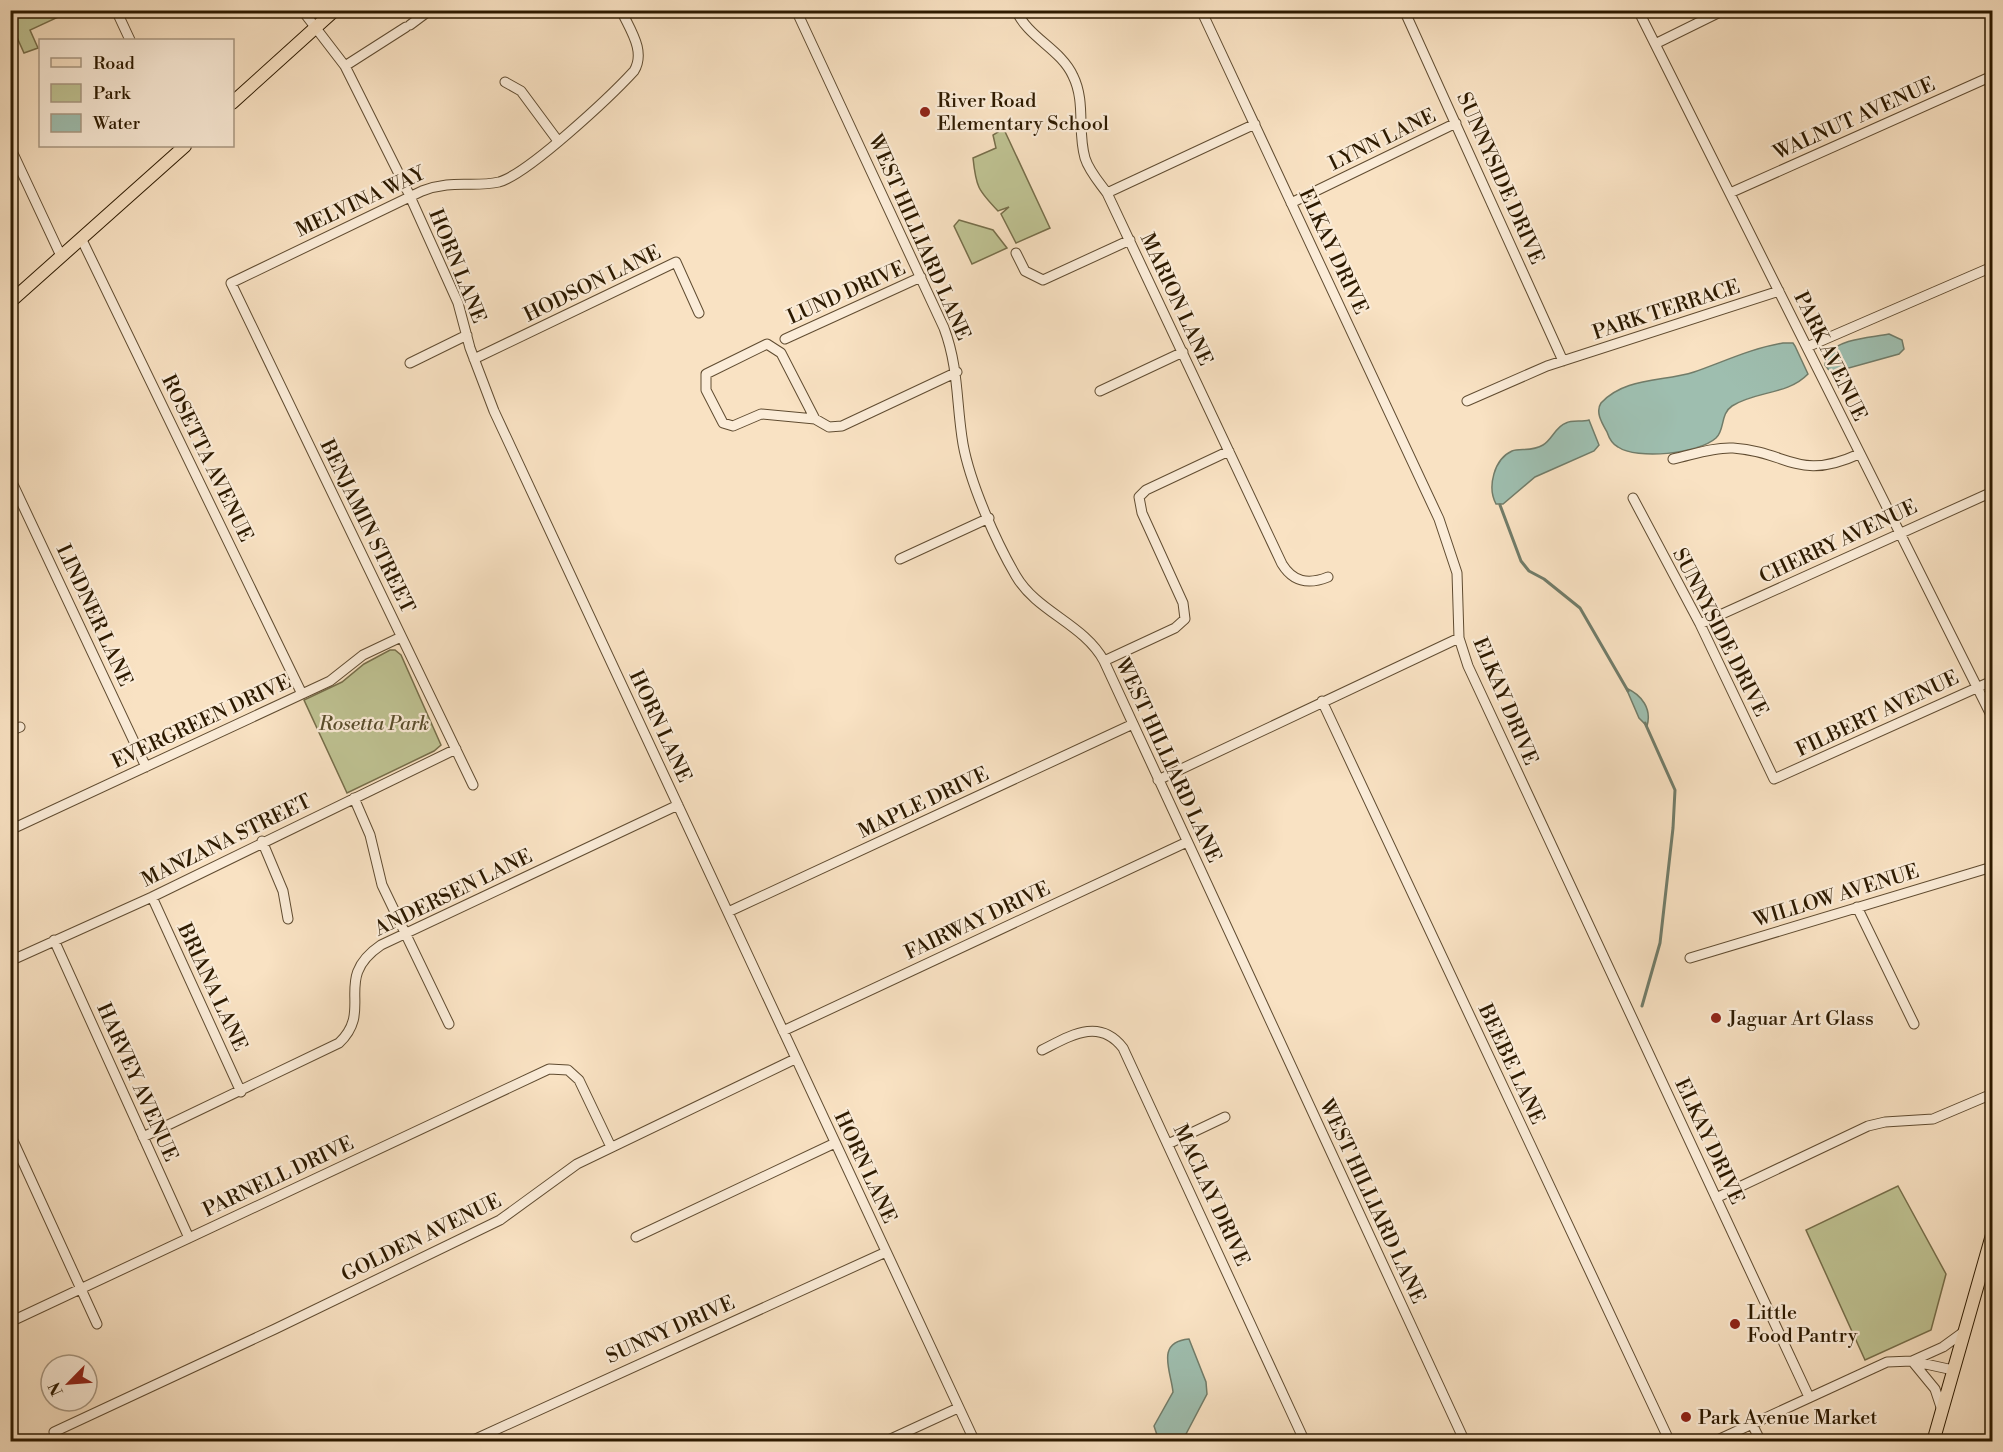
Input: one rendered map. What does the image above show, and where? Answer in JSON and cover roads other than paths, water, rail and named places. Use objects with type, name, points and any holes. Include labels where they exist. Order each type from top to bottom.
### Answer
[{"type":"main road","points":[[234,101],[335,10]]},
{"type":"main road","points":[[10,302],[181,147]]},
{"type":"main road","points":[[1933,1442],[1992,1235]]},
{"type":"street","points":[[116,10],[130,39]]},
{"type":"street","name":"HORN LANE","points":[[302,10],[345,66],[410,196],[453,290],[474,359],[494,411],[975,1442]]},
{"type":"street","points":[[345,66],[430,10]]},
{"type":"street","name":"MELVINA WAY","points":[[231,283],[410,196],[442,184],[490,183],[510,178],[527,168],[628,78],[638,65],[639,57],[621,10]]},
{"type":"street","name":"WEST HILLIARD LANE","points":[[796,10],[921,277],[950,345],[957,372],[963,445],[989,518],[1012,568],[1024,587],[1043,606],[1088,641],[1104,661],[1465,1442]]},
{"type":"street","name":"MARION LANE","points":[[1016,10],[1028,29],[1061,60],[1074,76],[1080,97],[1086,161],[1107,193],[1130,240],[1286,571],[1304,582],[1328,577]]},
{"type":"street","name":"ELKAY DRIVE","points":[[1201,10],[1443,527],[1457,573],[1459,638],[1468,666],[1809,1397]]},
{"type":"street","name":"SUNNYSIDE DRIVE","points":[[1404,10],[1563,361]]},
{"type":"street","name":"PARK AVENUE","points":[[1638,10],[1992,717]]},
{"type":"street","points":[[1655,44],[1724,10]]},
{"type":"street","name":"WALNUT AVENUE","points":[[1730,193],[1992,76]]},
{"type":"street","points":[[505,82],[521,91],[558,141]]},
{"type":"street","name":"LYNN LANE","points":[[1291,203],[1456,123]]},
{"type":"street","points":[[1107,193],[1255,124]]},
{"type":"street","points":[[10,147],[61,256]]},
{"type":"street","name":"ROSETTA AVENUE","points":[[81,238],[302,694]]},
{"type":"street","points":[[1016,253],[1025,271],[1043,279],[1052,278],[1130,240]]},
{"type":"street","name":"HODSON LANE","points":[[474,359],[676,262],[699,313]]},
{"type":"street","points":[[1807,347],[1992,267]]},
{"type":"street","name":"LUND DRIVE","points":[[785,339],[921,277]]},
{"type":"street","name":"BENJAMIN STREET","points":[[231,283],[473,784]]},
{"type":"street","name":"PARK TERRACE","points":[[1467,401],[1563,361],[1779,291]]},
{"type":"street","points":[[410,363],[467,335]]},
{"type":"street","points":[[815,419],[781,353],[773,345],[758,347],[710,370],[704,379],[718,416],[727,424],[733,426],[761,414],[815,419],[829,427],[842,426],[957,372]]},
{"type":"street","points":[[1100,391],[1183,352]]},
{"type":"street","points":[[1673,459],[1729,448],[1762,453],[1811,468],[1831,465],[1859,454]]},
{"type":"street","points":[[1104,661],[1174,628],[1184,621],[1186,614],[1136,496],[1229,451]]},
{"type":"street","name":"LINDNER LANE","points":[[10,478],[146,767]]},
{"type":"street","name":"CHERRY AVENUE","points":[[1700,624],[1899,532],[1992,492]]},
{"type":"street","name":"SUNNYSIDE DRIVE","points":[[1633,498],[1700,624],[1772,777],[1778,779]]},
{"type":"street","points":[[900,559],[989,518]]},
{"type":"street","points":[[1184,621],[1192,628]]},
{"type":"street","name":"EVERGREEN DRIVE","points":[[10,830],[302,694],[338,676],[363,655],[401,637]]},
{"type":"street","points":[[1158,780],[1459,638]]},
{"type":"street","name":"FILBERT AVENUE","points":[[1778,779],[1992,681]]},
{"type":"street","name":"BEEBE LANE","points":[[1323,701],[1670,1442]]},
{"type":"street","name":"MAPLE DRIVE","points":[[728,912],[1133,724]]},
{"type":"street","points":[[10,731],[20,727]]},
{"type":"street","name":"MANZANA STREET","points":[[10,961],[152,897],[262,841],[456,749]]},
{"type":"street","points":[[354,798],[370,835],[377,873],[449,1024]]},
{"type":"street","name":"ANDERSEN LANE","points":[[143,1137],[241,1092],[339,1043],[348,1036],[356,1012],[354,977],[362,960],[381,945],[678,805]]},
{"type":"street","points":[[262,841],[283,891],[288,919]]},
{"type":"street","name":"FAIRWAY DRIVE","points":[[783,1031],[1187,842]]},
{"type":"street","name":"WILLOW AVENUE","points":[[1690,958],[1992,867]]},
{"type":"street","name":"BRIANA LANE","points":[[152,897],[241,1092]]},
{"type":"street","points":[[1857,907],[1914,1024]]},
{"type":"street","name":"HARVEY AVENUE","points":[[54,940],[189,1238]]},
{"type":"street","name":"MACLAY DRIVE","points":[[1042,1050],[1086,1030],[1112,1035],[1124,1048],[1305,1442]]},
{"type":"street","name":"GOLDEN AVENUE","points":[[54,1432],[265,1334],[500,1220],[565,1172],[611,1147],[795,1059]]},
{"type":"street","name":"PARNELL DRIVE","points":[[10,1322],[542,1071],[563,1069],[574,1075],[582,1085],[611,1147]]},
{"type":"street","points":[[1716,1198],[1868,1126],[1885,1122],[1933,1119],[1992,1094]]},
{"type":"street","points":[[1168,1144],[1225,1118]]},
{"type":"street","points":[[10,1134],[97,1324]]},
{"type":"street","points":[[636,1237],[835,1143]]},
{"type":"street","points":[[10,1159],[20,1155]]},
{"type":"street","name":"SUNNY DRIVE","points":[[469,1442],[886,1252]]},
{"type":"street","points":[[1912,1361],[1943,1347],[1965,1331]]},
{"type":"street","points":[[1912,1361],[1935,1389],[1942,1410]]},
{"type":"street","points":[[1713,1442],[1887,1362],[1912,1361],[1953,1370]]},
{"type":"street","points":[[884,1442],[958,1408]]},
{"type":"street","points":[[1752,1424],[1761,1442]]},
{"type":"water","points":[[1889,334],[1902,340],[1904,349],[1899,354],[1831,373],[1825,365],[1826,355],[1839,345]]},
{"type":"water","points":[[1783,343],[1793,343],[1808,374],[1791,386],[1741,401],[1732,406],[1726,413],[1719,435],[1707,444],[1682,451],[1653,454],[1627,451],[1612,443],[1600,418],[1599,406],[1621,389],[1633,384],[1694,372],[1749,352]]},
{"type":"water","points":[[1589,420],[1599,445],[1594,451],[1535,477],[1503,504],[1496,504],[1492,482],[1497,467],[1506,455],[1515,450],[1543,445],[1559,427],[1566,423]]},
{"type":"water","points":[[1626,688],[1637,694],[1647,708],[1647,726],[1639,718]]},
{"type":"water","points":[[1189,1339],[1206,1382],[1207,1394],[1186,1434],[1174,1441],[1159,1441],[1154,1426],[1173,1392],[1168,1367],[1168,1352],[1178,1341]]},
{"type":"waterway","points":[[1500,505],[1521,561],[1529,571],[1544,579],[1580,608],[1628,691]]},
{"type":"waterway","points":[[1642,1006],[1660,943],[1675,790],[1645,723]]},
{"type":"railway","points":[[1985,1442],[1992,1416]]},
{"type":"place","name":"River Road Elementary School","points":[[925,112]]},
{"type":"place","name":"Jaguar Art Glass","points":[[1716,1018]]},
{"type":"place","name":"Little Food Pantry","points":[[1735,1324]]},
{"type":"place","name":"Park Avenue Market","points":[[1686,1417]]},
{"type":"park label","name":"Rosetta Park","points":[[374,723]]}]
